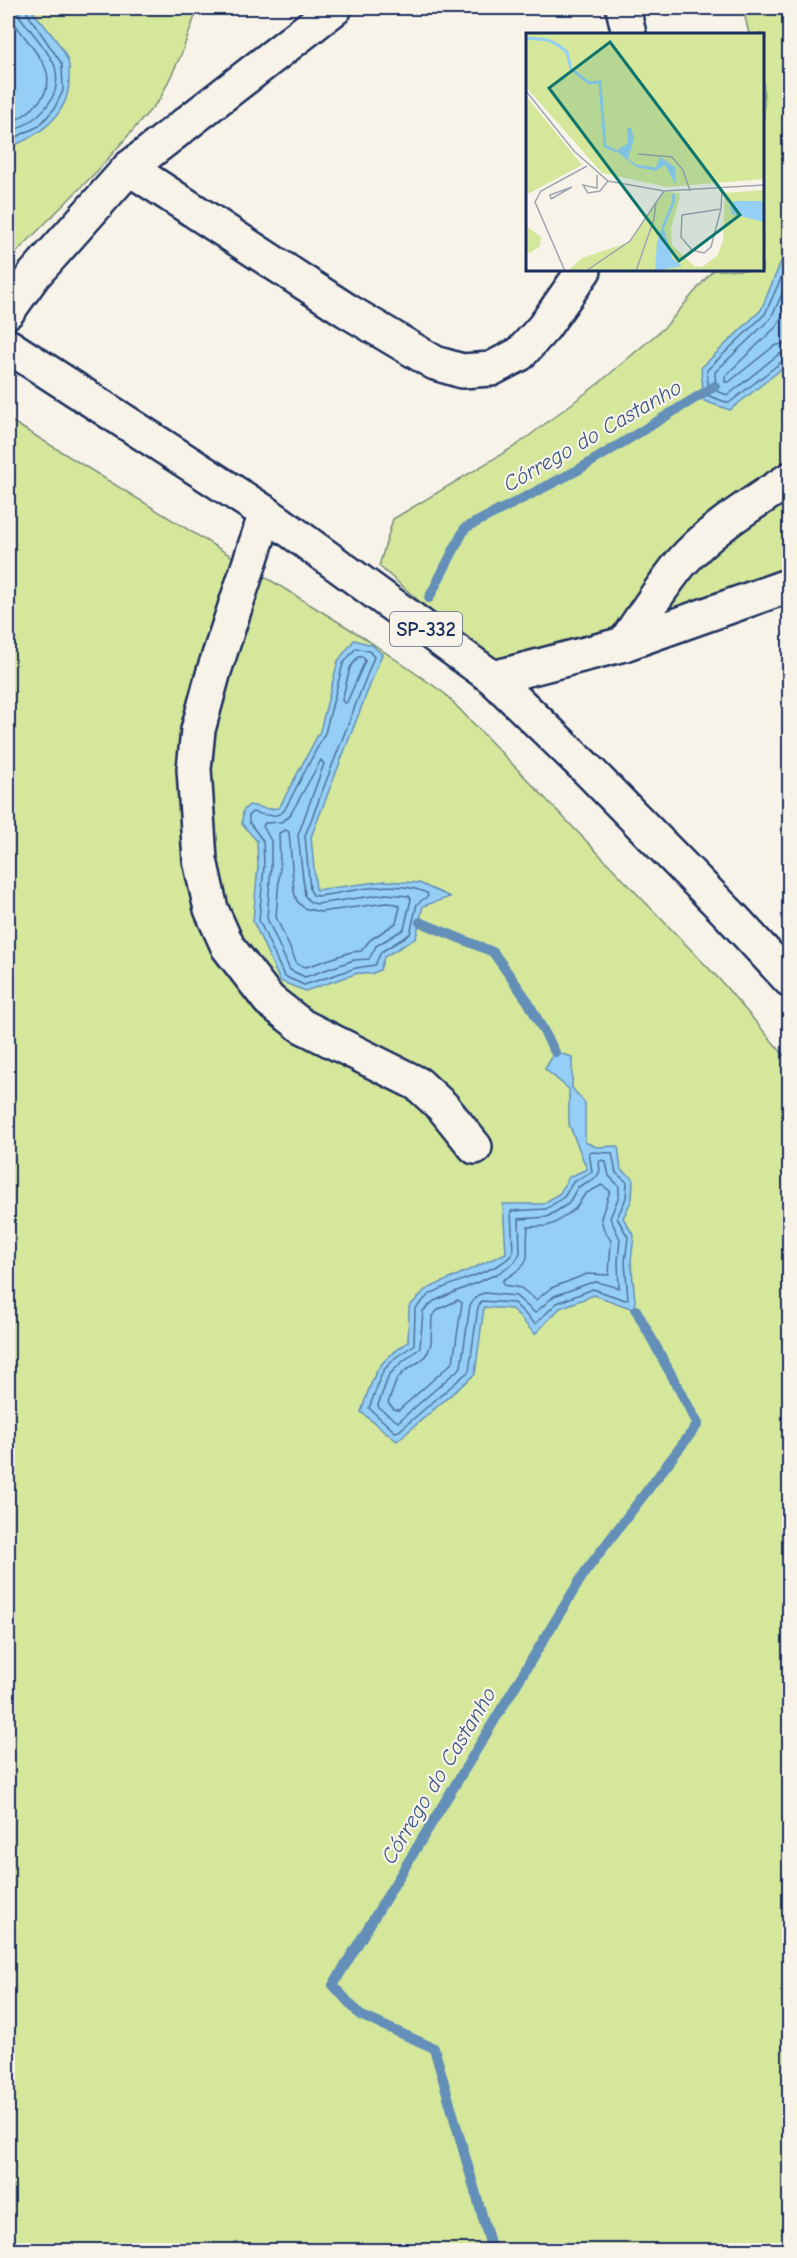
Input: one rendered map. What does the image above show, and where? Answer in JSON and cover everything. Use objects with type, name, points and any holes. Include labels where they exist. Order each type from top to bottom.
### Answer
[{"type":"main road","points":[[8,311],[33,276],[129,168],[335,8]]},
{"type":"main road","points":[[623,8],[628,33]]},
{"type":"main road","points":[[129,168],[346,310],[435,363],[462,371],[491,369],[520,354],[544,327],[583,272]]},
{"type":"main road","name":"SP-332","points":[[8,346],[266,513],[493,678],[587,769],[731,915],[789,980]]},
{"type":"main road","points":[[624,644],[681,564],[709,536],[789,479]]},
{"type":"main road","points":[[266,513],[214,671],[198,730],[194,769],[200,860],[211,909],[228,946],[269,1000],[302,1026],[418,1084],[443,1107],[475,1147]]},
{"type":"main road","points":[[493,678],[624,644],[789,585]]},
{"type":"green space","points":[[8,8],[198,8],[181,55],[160,99],[99,169],[8,261]]},
{"type":"green space","points":[[743,8],[789,8],[789,569],[495,667],[379,566],[393,519],[517,445],[599,383],[666,326],[711,272],[764,272],[764,33],[749,33]]},
{"type":"green space","points":[[8,419],[363,637],[444,693],[720,980],[789,1061],[789,2250],[8,2250]]},
{"type":"water","points":[[8,8],[30,8],[61,47],[68,61],[69,80],[64,104],[50,123],[30,137],[8,148]]},
{"type":"water","points":[[789,242],[789,363],[730,410],[704,401],[701,368],[761,310]]},
{"type":"water","points":[[354,640],[372,645],[382,654],[311,837],[316,890],[385,881],[419,883],[450,897],[423,906],[416,938],[384,957],[380,970],[371,974],[358,973],[305,991],[280,981],[253,921],[258,866],[257,841],[242,824],[243,811],[249,805],[268,809],[279,808],[320,731],[338,661]]},
{"type":"water","points":[[555,1052],[572,1057],[572,1088],[585,1103],[585,1142],[596,1147],[618,1146],[621,1170],[633,1178],[632,1199],[623,1218],[634,1236],[631,1261],[636,1310],[594,1295],[560,1308],[535,1334],[512,1309],[484,1307],[475,1374],[397,1441],[361,1412],[377,1371],[388,1357],[408,1342],[409,1307],[425,1290],[506,1253],[503,1204],[543,1204],[560,1193],[569,1177],[587,1169],[569,1124],[569,1089],[545,1069]]},
{"type":"waterway","name":"Córrego do Castanho","points":[[429,598],[465,528],[578,470],[715,386]]},
{"type":"waterway","name":"Córrego do Castanho","points":[[420,922],[493,952],[527,1000],[555,1052]]},
{"type":"waterway","name":"Córrego do Castanho","points":[[492,2250],[434,2048],[360,2015],[333,1985],[585,1572],[698,1424],[636,1310]]}]
